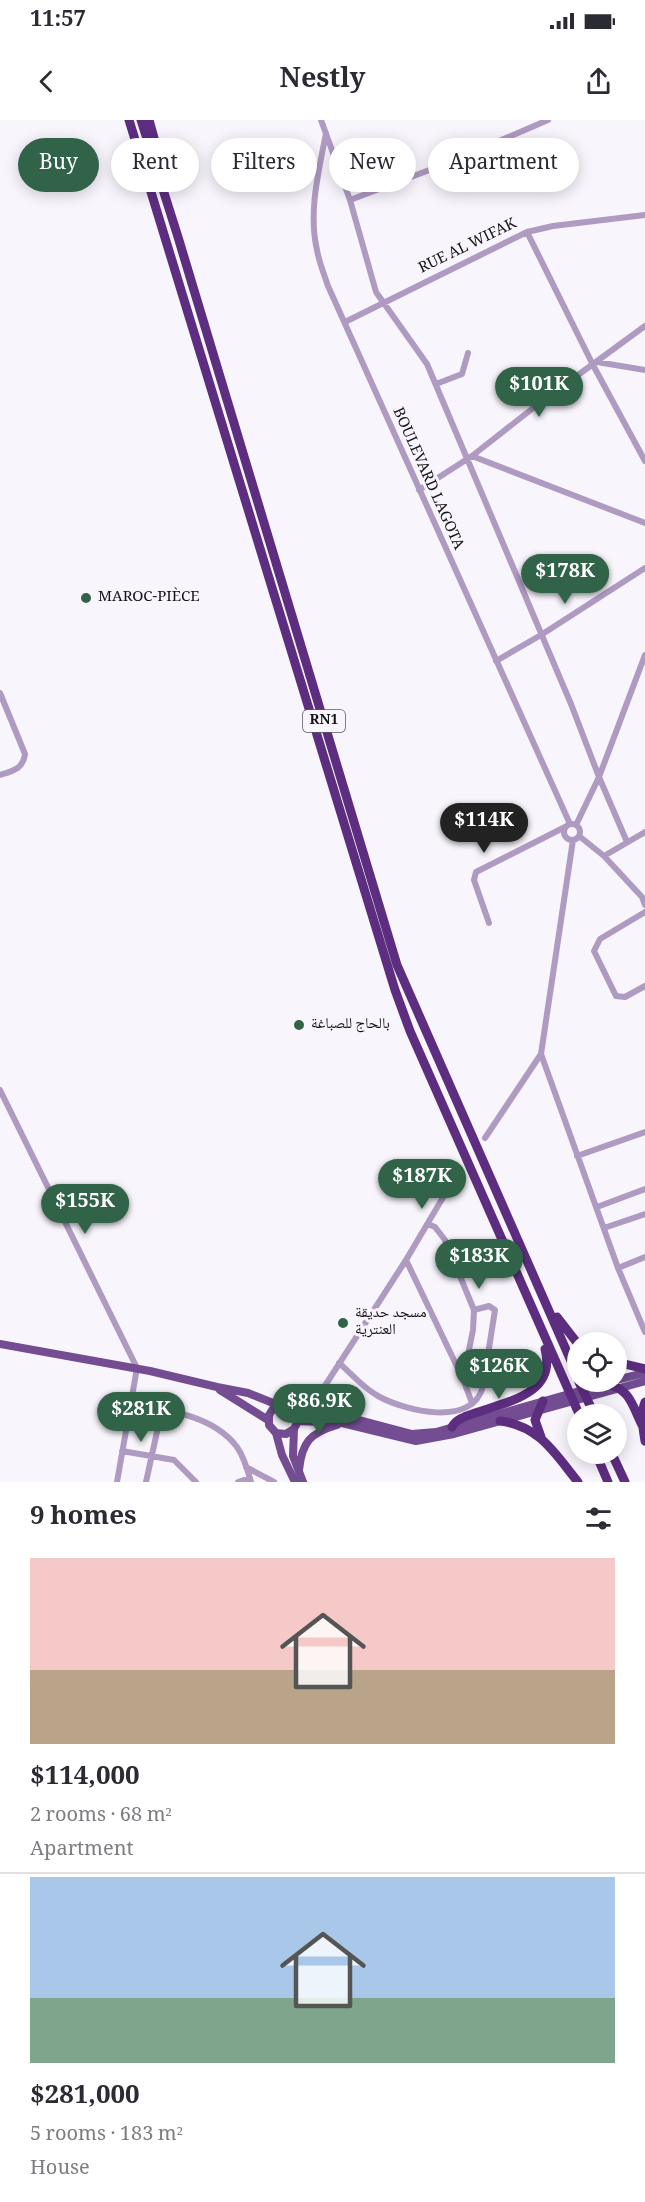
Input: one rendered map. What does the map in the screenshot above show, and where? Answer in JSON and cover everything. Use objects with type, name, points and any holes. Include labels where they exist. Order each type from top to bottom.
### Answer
[{"type":"highway","points":[[123,120],[131,138]]},
{"type":"highway","name":"RN1","points":[[129,120],[134,138]]},
{"type":"highway","name":"RN1","points":[[141,120],[147,138]]},
{"type":"highway","points":[[149,120],[154,138]]},
{"type":"highway","name":"RN1","points":[[150,192],[395,990],[410,1031],[575,1404]]},
{"type":"highway","name":"RN1","points":[[164,192],[397,965],[567,1351]]},
{"type":"highway","points":[[548,1307],[568,1332]]},
{"type":"highway","points":[[452,1427],[456,1421],[466,1416],[530,1392],[543,1379],[547,1359],[536,1318]]},
{"type":"highway","points":[[627,1365],[645,1371]]},
{"type":"highway","points":[[622,1392],[626,1394],[642,1425]]},
{"type":"highway","points":[[645,1402],[642,1409],[645,1441]]},
{"type":"highway","points":[[541,1405],[535,1420],[541,1437],[578,1482]]},
{"type":"highway","points":[[500,1421],[520,1425],[541,1437]]},
{"type":"highway","points":[[600,1464],[608,1482]]},
{"type":"highway","points":[[617,1464],[625,1482]]},
{"type":"main road","points":[[0,1344],[137,1368],[217,1388],[248,1393],[278,1405],[288,1405],[294,1409],[329,1412],[412,1434],[436,1432],[585,1392]]},
{"type":"main road","points":[[627,1378],[645,1371]]},
{"type":"main road","points":[[627,1383],[645,1381]]},
{"type":"main road","points":[[217,1388],[268,1420],[276,1432],[286,1434],[296,1425],[342,1423],[416,1441],[454,1434],[500,1421],[541,1405]]},
{"type":"main road","points":[[319,1395],[323,1405],[358,1415],[367,1422]]},
{"type":"main road","points":[[268,1420],[270,1411],[278,1405]]},
{"type":"main road","points":[[294,1409],[296,1425],[293,1456],[296,1480]]},
{"type":"main road","points":[[296,1480],[301,1455],[309,1439],[326,1428],[342,1423]]},
{"type":"main road","points":[[276,1432],[282,1455],[296,1480]]},
{"type":"street","points":[[321,120],[350,200],[376,292],[419,352],[436,384],[469,458],[627,842]]},
{"type":"street","points":[[350,200],[458,159],[548,120]]},
{"type":"street","name":"BOULEVARD LAGOTA","points":[[326,132],[314,201],[316,249],[328,286],[571,825]]},
{"type":"street","name":"RUE AL WIFAK","points":[[345,322],[527,232],[583,222],[645,215]]},
{"type":"street","points":[[527,232],[645,461]]},
{"type":"street","points":[[419,490],[469,458],[645,326]]},
{"type":"street","points":[[436,384],[462,374],[468,353]]},
{"type":"street","points":[[595,364],[645,370]]},
{"type":"street","points":[[469,458],[645,523]]},
{"type":"street","points":[[496,661],[645,568]]},
{"type":"street","points":[[644,660],[599,777],[565,835],[576,838],[604,856],[642,897],[645,905]]},
{"type":"street","points":[[0,693],[25,757],[19,768],[0,775]]},
{"type":"street","points":[[0,718],[9,715]]},
{"type":"street","points":[[485,1138],[541,1054],[576,838],[580,831],[571,825]]},
{"type":"street","points":[[489,923],[474,880],[476,872],[571,825]]},
{"type":"street","points":[[604,856],[645,832]]},
{"type":"street","points":[[645,912],[600,939],[594,951],[616,996],[625,997],[645,986]]},
{"type":"street","points":[[541,1054],[618,1268],[645,1332]]},
{"type":"street","points":[[0,1090],[137,1368],[117,1482]]},
{"type":"street","points":[[578,1156],[645,1132]]},
{"type":"street","points":[[294,1409],[306,1405],[319,1395],[406,1260],[458,1172]]},
{"type":"street","points":[[597,1207],[645,1189]]},
{"type":"street","points":[[604,1228],[645,1214]]},
{"type":"street","points":[[428,1224],[435,1227],[445,1240],[474,1310],[473,1330],[463,1379]]},
{"type":"street","points":[[618,1268],[645,1257]]},
{"type":"street","points":[[406,1260],[463,1379],[472,1403]]},
{"type":"street","points":[[339,1363],[378,1396],[406,1407],[447,1413],[461,1410],[472,1403],[482,1392],[495,1310],[489,1306],[474,1310]]},
{"type":"street","points":[[130,1404],[162,1409],[198,1420],[218,1431],[237,1448],[246,1467],[250,1480],[238,1482]]},
{"type":"street","points":[[146,1482],[162,1409]]},
{"type":"street","points":[[122,1451],[174,1460],[196,1482]]},
{"type":"street","points":[[246,1467],[274,1482]]},
{"type":"place","name":"MAROC-PIÈCE","points":[[86,598]]},
{"type":"place","name":"بالحاج للصباغة","points":[[299,1025]]},
{"type":"place","name":"مسجد حديقة العنترية","points":[[343,1323]]}]
